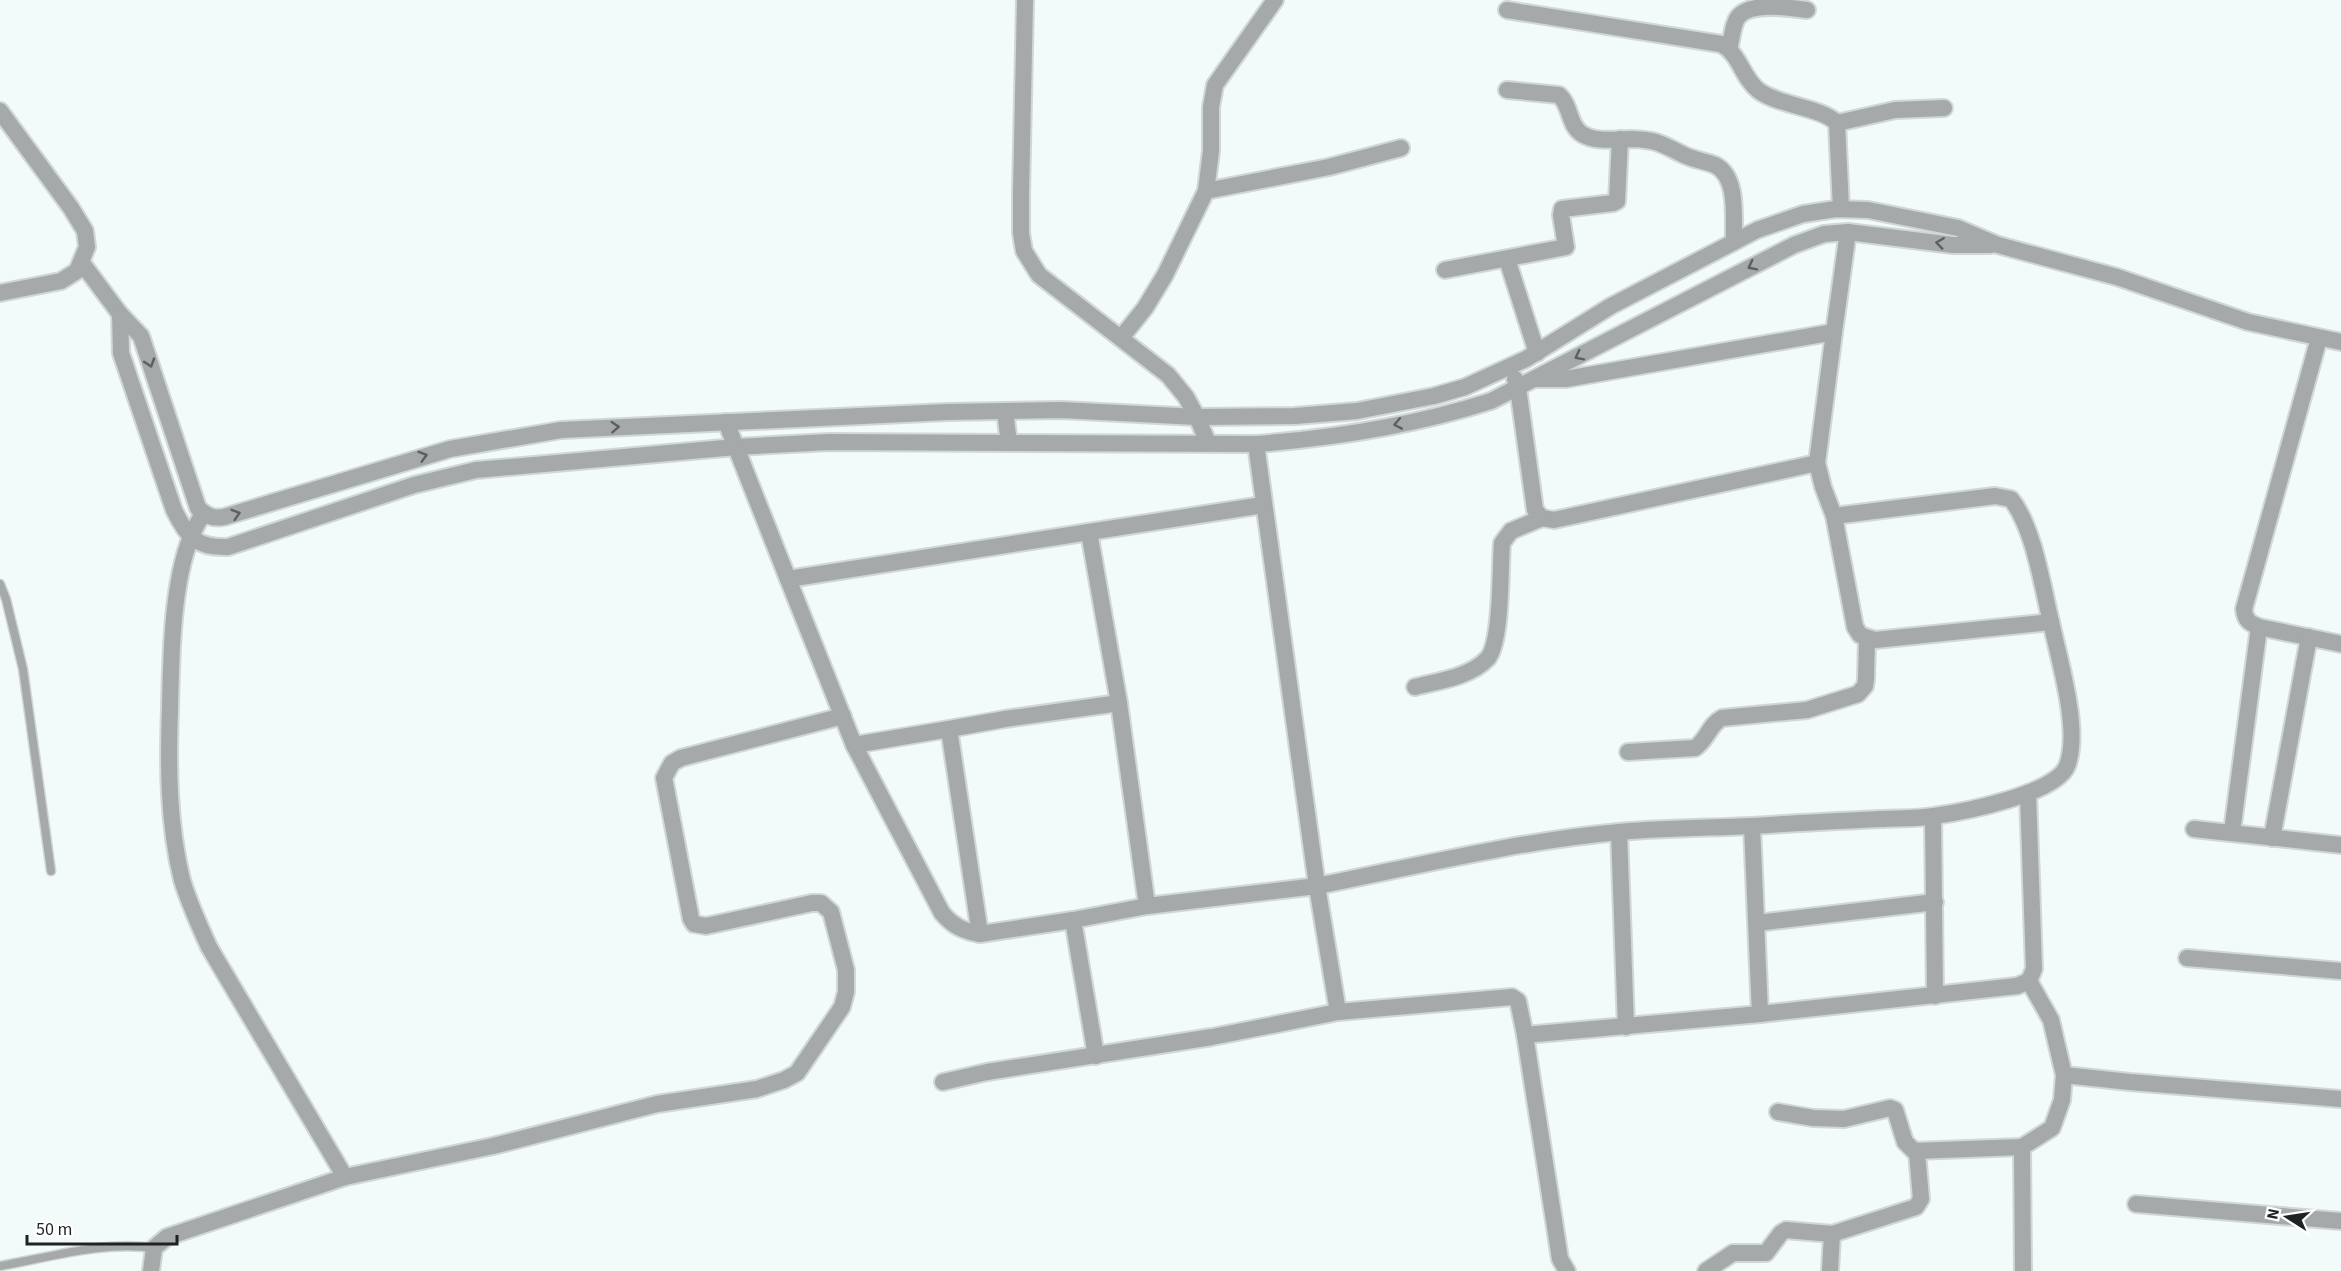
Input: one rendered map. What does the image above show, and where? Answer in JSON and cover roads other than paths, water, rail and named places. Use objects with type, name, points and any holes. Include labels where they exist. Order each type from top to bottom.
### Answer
[{"type":"street","points":[[1024,0],[1021,194],[1021,233],[1024,251],[1039,275],[1168,375],[1186,397],[1208,443]]},
{"type":"street","points":[[1121,338],[1145,308],[1165,275],[1206,191],[1211,151],[1211,107],[1215,85],[1275,0]]},
{"type":"street","points":[[1730,49],[1736,21],[1742,13],[1772,6],[1807,10]]},
{"type":"street","points":[[1507,10],[1721,44],[1730,49],[1747,78],[1758,90],[1780,101],[1828,117],[1837,123],[1895,110],[1944,108]]},
{"type":"street","points":[[1507,90],[1559,95],[1565,101],[1571,120],[1583,135],[1601,140],[1645,140],[1664,144],[1686,156],[1715,165],[1728,177],[1731,188],[1734,242]]},
{"type":"street","points":[[0,111],[45,171],[85,231],[87,248],[77,271],[61,281],[0,293]]},
{"type":"street","points":[[1837,123],[1841,209]]},
{"type":"street","points":[[1445,270],[1566,247],[1560,211],[1563,207],[1617,201],[1620,139]]},
{"type":"street","points":[[1206,191],[1329,167],[1401,148]]},
{"type":"street","points":[[82,263],[120,314],[141,336],[198,508],[214,519],[450,449],[561,430],[1005,411],[1062,410],[1197,417],[1295,416],[1357,411],[1434,396],[1466,387],[1537,353],[1611,306],[1757,230],[1803,214],[1841,209],[1868,210],[1958,228],[1998,245],[2117,277],[2248,322],[2341,342]]},
{"type":"street","points":[[120,314],[121,353],[181,526],[190,538],[201,544],[228,547],[414,485],[476,470],[736,447],[829,442],[1256,444],[1310,439],[1452,413],[1491,400],[1794,245],[1824,234],[1848,232],[1953,245],[1998,245]]},
{"type":"street","points":[[1848,232],[1817,463],[1834,516],[1855,627],[1860,635],[1875,640],[2051,622]]},
{"type":"street","points":[[1507,259],[1537,353]]},
{"type":"street","points":[[1535,378],[1566,379],[1834,332]]},
{"type":"street","points":[[2319,338],[2244,609],[2247,621],[2259,627],[2341,644]]},
{"type":"street","points":[[1509,367],[1518,388],[1535,510],[1542,519]]},
{"type":"street","points":[[1005,411],[1009,443]]},
{"type":"street","points":[[726,422],[854,745],[942,914],[951,924],[964,931],[980,934],[1147,906],[1317,886],[1510,848],[1619,832],[1933,817],[2005,801],[2028,793],[2061,776],[2070,754],[2071,720],[2051,622],[2027,526],[2011,499],[1995,496],[1834,516]]},
{"type":"street","points":[[1256,444],[1317,886],[1338,1012]]},
{"type":"street","points":[[1415,687],[1448,680],[1490,656],[1496,636],[1502,543],[1511,531],[1542,519],[1554,520],[1817,463]]},
{"type":"street","points":[[788,579],[1263,505]]},
{"type":"street","points":[[203,513],[190,538],[179,586],[171,656],[168,788],[182,879],[192,910],[209,947],[345,1177]]},
{"type":"street","points":[[1089,532],[1119,703],[1147,906]]},
{"type":"street","points":[[2232,832],[2259,627]]},
{"type":"street","points":[[2272,838],[2309,637]]},
{"type":"street","points":[[1628,752],[1695,748],[1702,743],[1713,725],[1722,718],[1807,710],[1858,694],[1865,686],[1867,639]]},
{"type":"street","points":[[854,745],[1005,719],[1119,703]]},
{"type":"street","points":[[151,1271],[154,1248],[166,1237],[345,1177],[493,1146],[657,1104],[757,1089],[797,1073],[843,1006],[846,992],[846,970],[831,912],[821,903],[812,903],[706,926],[694,924],[664,778],[672,763],[681,758],[843,716]]},
{"type":"street","points":[[950,729],[980,934]]},
{"type":"street","points":[[1778,1112],[1837,1119],[1890,1108],[1896,1114],[1909,1149],[1917,1152],[2022,1147],[2052,1128],[2062,1100],[2064,1075],[2051,1020],[2030,981],[2034,969],[2028,793]]},
{"type":"street","points":[[1933,817],[1935,996]]},
{"type":"street","points":[[1752,826],[1760,1014]]},
{"type":"street","points":[[2194,829],[2341,845]]},
{"type":"street","points":[[1619,832],[1626,1027]]},
{"type":"street","points":[[1757,923],[1935,902]]},
{"type":"street","points":[[1073,920],[1096,1056]]},
{"type":"street","points":[[2187,958],[2341,971]]},
{"type":"street","points":[[1525,1035],[1935,996],[2017,986],[2030,981]]},
{"type":"street","points":[[943,1082],[987,1072],[1212,1037],[1338,1012],[1512,997],[1518,1001],[1525,1035],[1560,1259],[1567,1271]]},
{"type":"street","points":[[2064,1075],[2341,1099]]},
{"type":"street","points":[[2022,1147],[2023,1271]]},
{"type":"street","points":[[1706,1271],[1733,1253],[1766,1253],[1781,1233],[1786,1230],[1832,1234],[1916,1207],[1921,1199],[1917,1152]]},
{"type":"street","points":[[2136,1204],[2341,1221]]},
{"type":"street","points":[[1830,1271],[1832,1234]]},
{"type":"lane","points":[[0,584],[6,599],[23,669],[51,871]]},
{"type":"lane","points":[[0,1266],[106,1246],[129,1245],[154,1248]]}]
